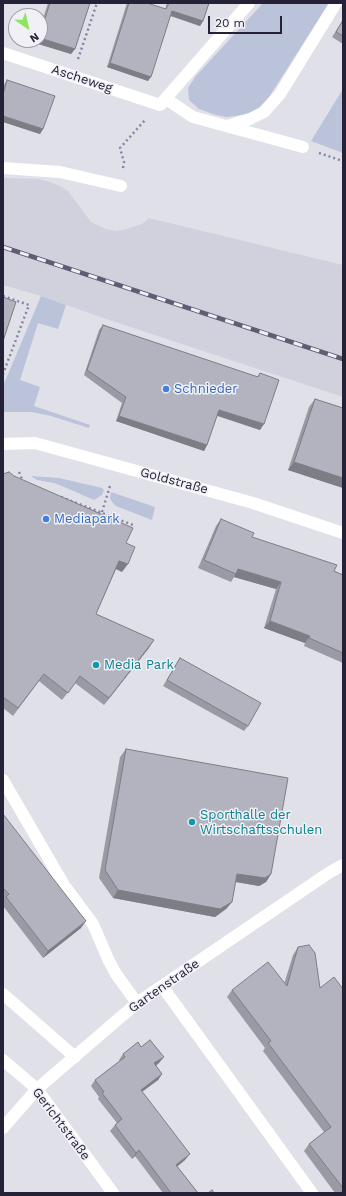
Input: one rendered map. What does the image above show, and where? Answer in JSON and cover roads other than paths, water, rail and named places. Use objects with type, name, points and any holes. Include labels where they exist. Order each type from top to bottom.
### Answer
[{"type":"street","points":[[163,102],[249,3]]},
{"type":"street","points":[[227,126],[250,119],[264,112],[280,94],[336,3]]},
{"type":"street","name":"Ascheweg","points":[[3,54],[72,76],[163,102],[194,117],[303,147]]},
{"type":"street","points":[[3,168],[60,172],[121,186]]},
{"type":"street","name":"Goldstraße","points":[[3,444],[34,442],[253,503],[343,532]]},
{"type":"street","points":[[3,780],[64,884],[93,924],[111,964],[137,1003]]},
{"type":"street","name":"Gartenstraße","points":[[3,1128],[37,1089],[137,1003],[330,872],[343,865]]},
{"type":"street","points":[[162,986],[312,1193]]},
{"type":"street","points":[[3,994],[75,1057]]},
{"type":"street","name":"Gerichtstraße","points":[[3,1060],[37,1089],[113,1193]]},
{"type":"railway","points":[[3,247],[343,359]]},
{"type":"place","name":"Schnieder","points":[[166,389]]},
{"type":"place","name":"Mediapark","points":[[46,519]]},
{"type":"place","name":"Media Park","points":[[96,665]]},
{"type":"place","name":"Sporthalle der Wirtschaftsschulen","points":[[192,822]]}]
